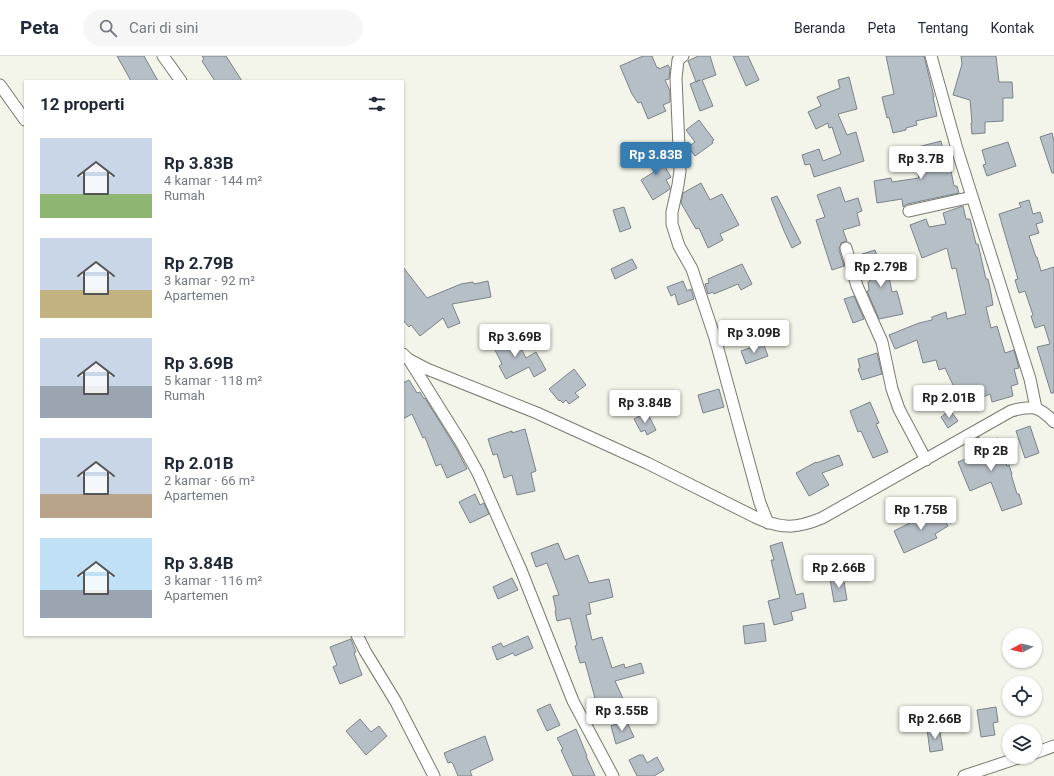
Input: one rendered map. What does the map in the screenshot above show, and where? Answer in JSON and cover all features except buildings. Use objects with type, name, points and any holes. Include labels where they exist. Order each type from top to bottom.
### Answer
[{"type":"street","points":[[163,56],[180,80]]},
{"type":"street","points":[[683,56],[678,60],[676,78],[680,171],[672,212],[672,224],[679,246],[692,269],[715,338],[760,504],[768,523]]},
{"type":"street","points":[[931,56],[972,197],[1030,379],[1036,408]]},
{"type":"street","points":[[0,85],[24,119]]},
{"type":"street","points":[[909,211],[972,197]]},
{"type":"street","points":[[846,248],[857,286],[882,342],[892,389],[899,409],[926,460]]},
{"type":"street","points":[[406,357],[427,369],[537,413],[647,463],[768,523],[783,527],[814,521],[926,460],[1011,411],[1029,407],[1036,408],[1046,414],[1054,422]]},
{"type":"street","points":[[406,357],[450,424],[478,473],[521,570],[573,701],[613,776]]},
{"type":"street","points":[[357,636],[365,652],[396,702],[434,776]]},
{"type":"street","points":[[1042,750],[1054,746]]},
{"type":"street","points":[[964,776],[1002,763]]}]
